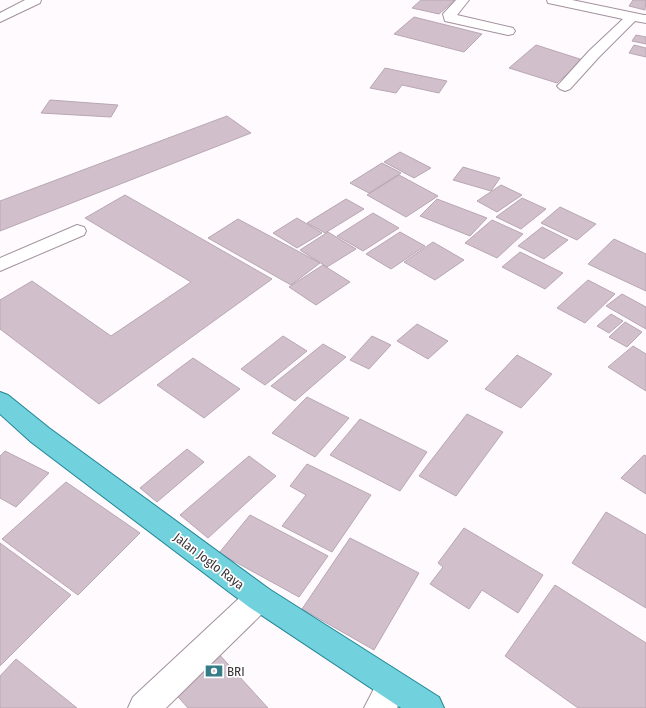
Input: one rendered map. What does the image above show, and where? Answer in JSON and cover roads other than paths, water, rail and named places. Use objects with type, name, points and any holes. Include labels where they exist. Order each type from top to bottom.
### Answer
[{"type":"main road","name":"Jalan Joglo Raya","points":[[0,401],[40,435],[259,598],[386,697],[428,708]]},
{"type":"street","points":[[0,18],[35,0]]},
{"type":"street","points":[[463,0],[450,14],[450,18],[508,31]]},
{"type":"street","points":[[553,0],[646,20]]},
{"type":"street","points":[[565,86],[594,54],[632,17]]},
{"type":"street","points":[[0,265],[77,231]]},
{"type":"street","points":[[144,708],[259,598]]},
{"type":"place","name":"BRI","points":[[214,671]]}]
